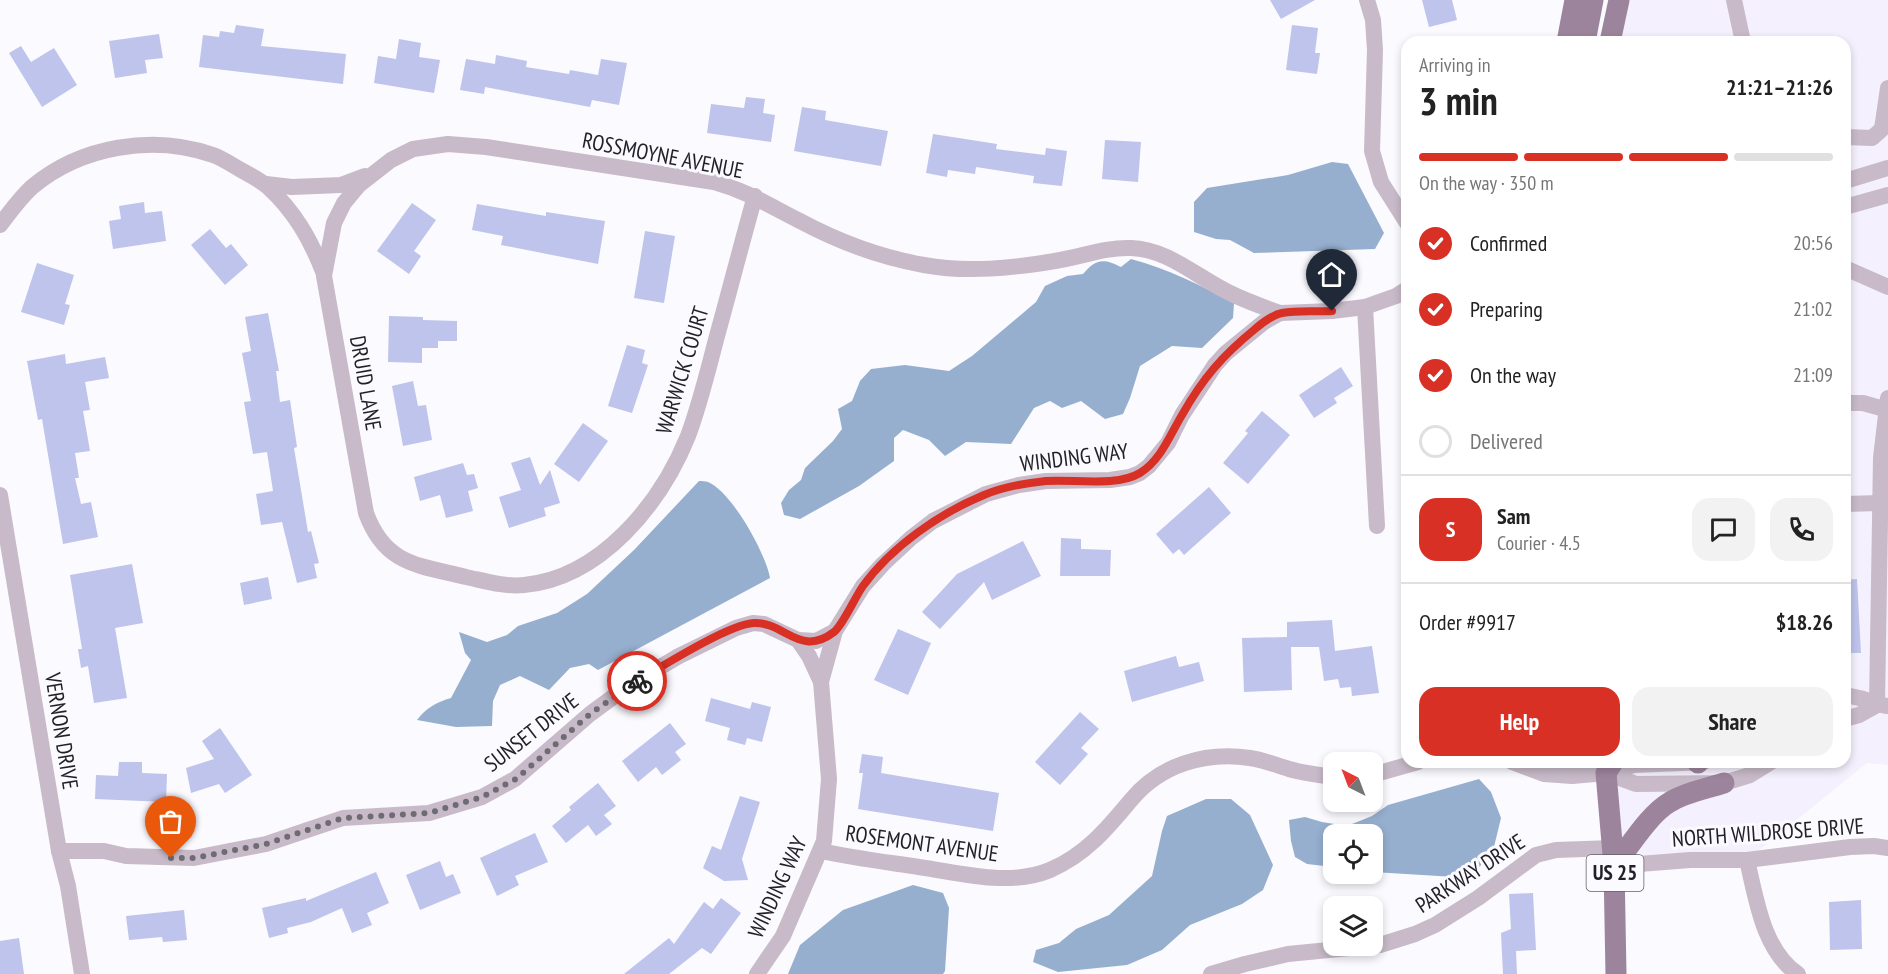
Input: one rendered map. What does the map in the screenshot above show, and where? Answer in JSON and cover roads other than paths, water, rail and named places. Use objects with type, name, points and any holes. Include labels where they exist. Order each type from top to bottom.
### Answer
[{"type":"main road","points":[[1569,36],[1575,0]]},
{"type":"main road","points":[[1586,36],[1593,0]]},
{"type":"main road","points":[[1611,36],[1619,0]]},
{"type":"main road","name":"US 25","points":[[1604,768],[1614,857],[1616,974]]},
{"type":"main road","points":[[1614,857],[1668,803],[1724,783]]},
{"type":"street","points":[[1367,0],[1373,20],[1375,50],[1372,151],[1381,182],[1401,214]]},
{"type":"street","points":[[1734,0],[1742,36]]},
{"type":"street","points":[[1851,137],[1872,138],[1882,129],[1888,88]]},
{"type":"street","name":"ROSSMOYNE AVENUE","points":[[266,184],[292,188],[341,185],[373,172],[413,149],[448,144],[486,147],[714,182],[737,188],[801,222],[864,251],[928,266],[1000,269],[1057,261],[1102,250],[1133,248],[1164,256],[1228,292],[1280,313]]},
{"type":"street","name":"ROSSMOYNE AVENUE","points":[[0,225],[32,188],[52,173],[83,157],[112,149],[141,145],[173,146],[214,155],[266,184],[286,204],[302,226],[315,250],[324,276]]},
{"type":"street","points":[[1851,180],[1888,168]]},
{"type":"street","name":"ROSSMOYNE AVENUE","points":[[334,223],[344,203],[373,172]]},
{"type":"street","points":[[1851,205],[1888,195]]},
{"type":"street","name":"WARWICK COURT","points":[[384,547],[416,565],[495,584],[522,585],[561,576],[582,566],[610,546],[641,515],[665,482],[687,438],[700,401],[755,196]]},
{"type":"street","name":"DRUID LANE","points":[[334,223],[324,276],[366,513],[373,532],[384,547]]},
{"type":"street","points":[[1851,271],[1888,287]]},
{"type":"street","points":[[1280,313],[1365,307],[1401,293]]},
{"type":"street","points":[[1365,307],[1377,526]]},
{"type":"street","name":"WINDING WAY","points":[[758,974],[783,936],[824,841],[829,779],[821,682],[835,631],[863,586],[911,538],[933,521],[986,494],[1019,485],[1046,481],[1110,480],[1140,473],[1149,466],[1168,443],[1182,415],[1215,365],[1264,322],[1280,313]]},
{"type":"street","points":[[1851,403],[1888,406],[1881,458],[1880,504],[1883,706]]},
{"type":"street","name":"VERNON DRIVE","points":[[0,495],[59,851],[68,886],[82,974]]},
{"type":"street","points":[[1851,504],[1880,504]]},
{"type":"street","name":"SUNSET DRIVE","points":[[59,851],[104,851],[126,856],[194,858],[266,844],[343,818],[429,813],[482,797],[516,779],[590,714],[628,686],[718,636],[753,623],[764,624],[798,640]]},
{"type":"street","points":[[798,640],[816,641],[835,631]]},
{"type":"street","points":[[798,640],[809,656],[821,682]]},
{"type":"street","points":[[1851,695],[1883,706]]},
{"type":"street","points":[[1851,717],[1883,706]]},
{"type":"street","name":"ROSEMONT AVENUE","points":[[821,850],[846,856],[988,877],[1028,876],[1049,870],[1080,854],[1108,829],[1143,786],[1156,776],[1187,763],[1217,756],[1234,756],[1323,775]]},
{"type":"street","points":[[1383,772],[1401,767]]},
{"type":"street","points":[[1528,768],[1544,774],[1572,776],[1598,768]]},
{"type":"street","points":[[1608,768],[1636,784],[1724,783],[1750,775],[1761,768]]},
{"type":"street","name":"NORTH WILDROSE DRIVE","points":[[1614,857],[1747,860],[1850,847],[1888,848]]},
{"type":"street","name":"PARKWAY DRIVE","points":[[1211,974],[1288,954],[1380,945],[1406,937],[1435,925],[1478,898],[1536,855],[1556,850],[1614,857]]},
{"type":"street","points":[[1747,860],[1760,911],[1771,940],[1781,958],[1798,974]]},
{"type":"water","points":[[1332,162],[1348,164],[1384,233],[1375,249],[1254,253],[1230,240],[1216,239],[1194,232],[1194,202],[1207,188],[1288,175]]},
{"type":"water","points":[[1131,259],[1184,278],[1234,303],[1233,318],[1202,348],[1172,346],[1140,366],[1123,414],[1105,419],[1081,401],[1062,408],[1050,401],[1034,408],[1011,444],[966,442],[945,456],[929,440],[903,430],[894,438],[894,461],[859,486],[800,519],[784,515],[781,503],[789,490],[801,480],[805,468],[842,429],[838,409],[852,401],[860,381],[871,369],[905,365],[949,371],[972,356],[1036,302],[1045,286],[1067,276],[1083,274],[1096,263],[1104,261],[1121,267]]},
{"type":"water","points":[[699,481],[708,482],[717,488],[737,510],[762,554],[770,578],[598,670],[589,664],[570,668],[549,690],[520,676],[500,685],[493,701],[492,726],[456,727],[417,720],[432,706],[451,698],[471,660],[465,653],[459,632],[487,642],[507,635],[518,626],[557,613],[587,594],[634,550]]},
{"type":"water","points":[[1479,779],[1491,792],[1501,818],[1493,851],[1475,872],[1455,877],[1383,873],[1383,824],[1352,824],[1378,812],[1383,812],[1383,808],[1388,805]]},
{"type":"water","points":[[1206,799],[1231,799],[1250,815],[1273,865],[1263,890],[1242,904],[1190,925],[1162,950],[1127,965],[1058,972],[1033,962],[1036,950],[1059,943],[1076,929],[1109,915],[1152,876],[1167,816]]},
{"type":"water","points":[[1305,817],[1334,824],[1323,824],[1323,866],[1307,864],[1295,857],[1289,820]]},
{"type":"water","points":[[913,885],[943,893],[949,908],[943,974],[788,974],[800,945],[843,910]]}]
